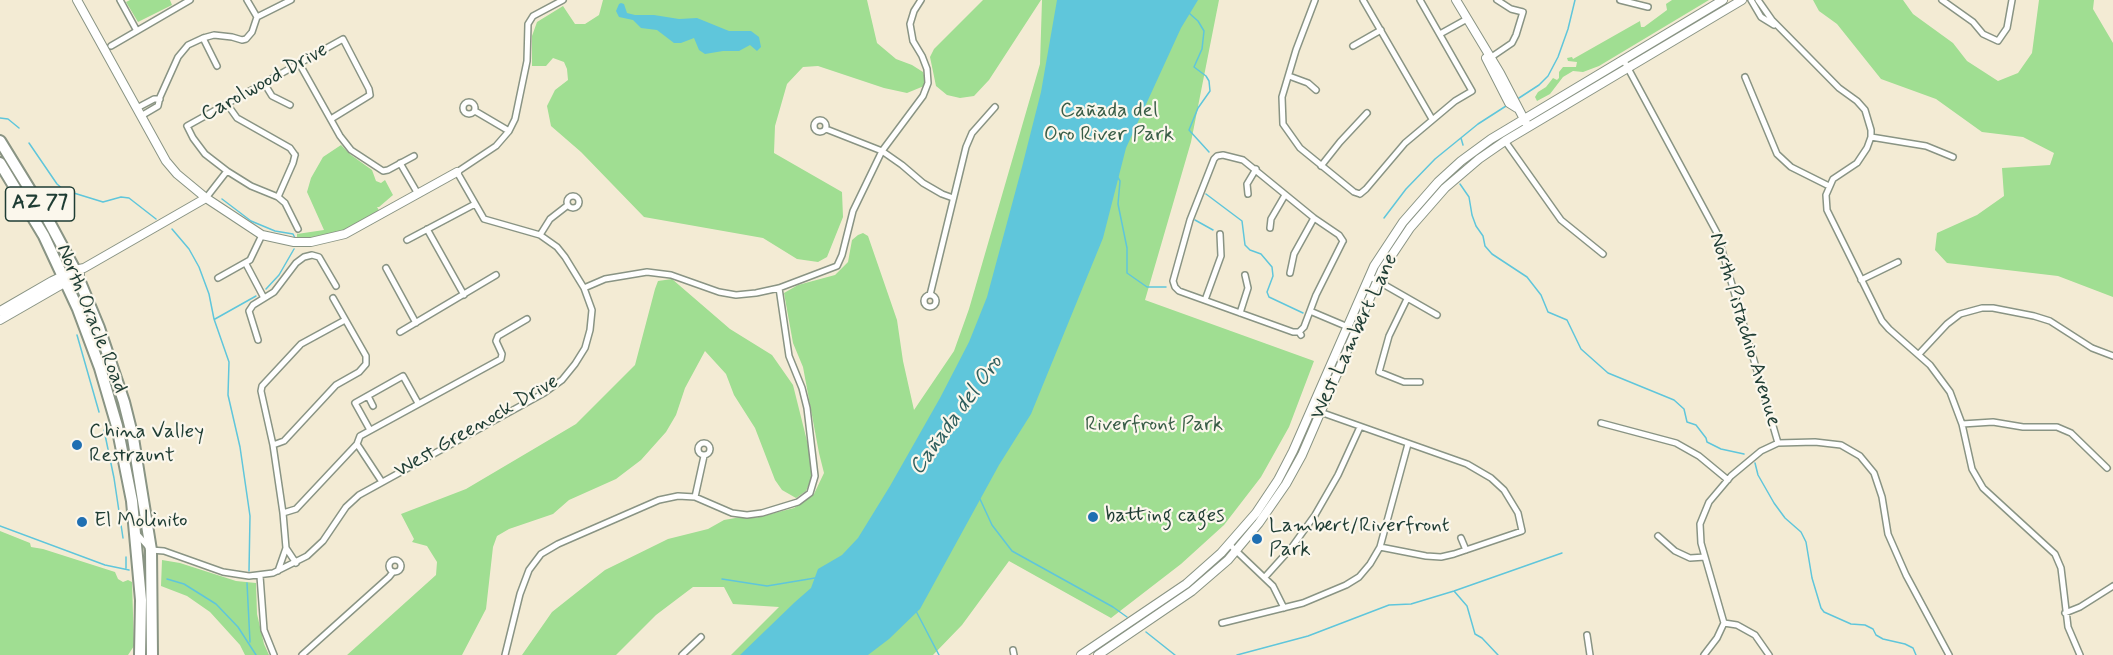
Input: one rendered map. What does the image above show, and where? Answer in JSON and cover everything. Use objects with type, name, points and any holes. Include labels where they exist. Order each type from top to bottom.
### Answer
[{"type":"highway","name":"North Oracle Road","points":[[0,141],[79,272],[124,402],[133,438],[151,550],[152,655]]},
{"type":"highway","name":"North Oracle Road","points":[[0,163],[44,236],[65,279],[100,368],[117,426],[132,501],[141,600],[141,655]]},
{"type":"main road","points":[[77,0],[166,160],[177,174],[206,198],[262,235],[294,242],[329,239],[345,234],[457,172]]},
{"type":"main road","points":[[1456,0],[1528,127]]},
{"type":"main road","name":"West Lambert Lane","points":[[1081,655],[1169,597],[1202,571],[1259,509],[1288,462],[1369,276],[1399,227],[1432,187],[1473,151],[1723,0]]},
{"type":"main road","name":"West Lambert Lane","points":[[1098,655],[1183,598],[1218,569],[1260,524],[1302,455],[1377,280],[1403,238],[1434,199],[1473,164],[1505,141],[1742,0]]},
{"type":"main road","points":[[0,320],[5,311],[79,272],[206,198]]},
{"type":"street","points":[[120,0],[137,32]]},
{"type":"street","points":[[111,46],[190,0]]},
{"type":"street","points":[[247,0],[257,17]]},
{"type":"street","points":[[141,116],[158,106],[178,57],[188,45],[203,38],[220,35],[246,39],[252,32],[257,17],[291,0]]},
{"type":"street","points":[[457,172],[496,147],[509,131],[515,119],[527,61],[528,24],[533,16],[563,0]]},
{"type":"street","points":[[584,288],[605,279],[647,272],[671,275],[719,292],[736,295],[779,288],[837,266],[843,255],[853,211],[882,151],[923,96],[928,82],[927,69],[913,41],[910,24],[921,0]]},
{"type":"street","points":[[1315,0],[1296,50],[1282,97],[1283,124],[1300,148],[1354,192],[1360,194]]},
{"type":"street","points":[[1363,0],[1432,119]]},
{"type":"street","points":[[1360,194],[1405,143],[1432,119],[1472,91],[1420,0]]},
{"type":"street","points":[[1489,59],[1512,43],[1523,12],[1511,9],[1497,0]]},
{"type":"street","points":[[1620,0],[1648,7]]},
{"type":"street","points":[[1751,0],[1761,17],[1781,29]]},
{"type":"street","points":[[1758,0],[1766,13],[1781,29],[1839,88],[1862,105],[1868,116],[1871,137],[1863,156],[1857,163],[1839,174],[1829,186],[1825,202],[1827,210],[1882,321],[1889,330],[1919,354],[1944,382],[1955,402],[1972,469],[1983,488],[2055,554],[2061,568],[2065,613],[2071,638],[2080,655]]},
{"type":"street","points":[[1942,0],[1972,22],[1983,34],[1998,41],[2007,28],[2012,0]]},
{"type":"street","points":[[1440,34],[1467,19]]},
{"type":"street","points":[[1353,46],[1380,30]]},
{"type":"street","points":[[203,38],[217,66]]},
{"type":"street","name":"Carolwood Drive","points":[[226,171],[205,154],[187,126],[343,39],[371,95],[331,119]]},
{"type":"street","name":"North Pistachio Avenue","points":[[1623,59],[1717,233],[1778,443]]},
{"type":"street","points":[[299,63],[340,136],[351,150],[384,172],[414,156]]},
{"type":"street","points":[[1289,76],[1308,83],[1316,90]]},
{"type":"street","points":[[1745,77],[1778,154],[1791,166],[1829,186]]},
{"type":"street","points":[[264,83],[273,96],[290,105]]},
{"type":"street","points":[[137,108],[154,99],[160,99]]},
{"type":"street","points":[[227,104],[237,118],[290,148],[296,154],[278,197]]},
{"type":"street","points":[[930,295],[968,140],[995,107]]},
{"type":"street","points":[[475,111],[509,131]]},
{"type":"street","points":[[1321,166],[1368,113]]},
{"type":"street","points":[[826,129],[882,151],[922,183],[953,198]]},
{"type":"street","points":[[1871,137],[1926,146],[1953,158]]},
{"type":"street","points":[[1505,141],[1561,220],[1603,254]]},
{"type":"street","points":[[1219,155],[1243,160],[1256,169],[1285,195],[1345,240],[1300,333],[1174,289],[1173,281],[1190,220],[1212,163],[1219,155]]},
{"type":"street","points":[[400,164],[418,194]]},
{"type":"street","points":[[1248,194],[1247,184],[1256,169]]},
{"type":"street","points":[[206,198],[226,171],[251,186],[278,197],[289,209],[298,229]]},
{"type":"street","name":"West Greenock Drive","points":[[151,550],[164,551],[237,575],[260,576],[278,571],[307,556],[323,541],[346,507],[359,495],[544,393],[562,380],[575,364],[585,348],[592,310],[584,288],[565,257],[557,247],[540,235],[484,219],[457,172]]},
{"type":"street","points":[[1360,194],[1362,201]]},
{"type":"street","points":[[1270,228],[1272,219],[1285,195]]},
{"type":"street","points":[[407,240],[475,204]]},
{"type":"street","points":[[540,235],[550,219],[568,205]]},
{"type":"street","points":[[1290,273],[1294,254],[1314,218]]},
{"type":"street","points":[[427,229],[464,296]]},
{"type":"street","points":[[1205,300],[1221,256],[1220,234]]},
{"type":"street","points":[[218,278],[239,265],[246,264],[262,235]]},
{"type":"street","points":[[258,340],[249,311],[253,305],[274,292],[296,263],[304,257],[312,255],[319,257],[336,286]]},
{"type":"street","points":[[1861,280],[1898,262]]},
{"type":"street","points":[[246,264],[264,298]]},
{"type":"street","points":[[386,268],[416,323]]},
{"type":"street","points":[[400,332],[496,275]]},
{"type":"street","points":[[1240,313],[1248,288],[1245,275]]},
{"type":"street","points":[[1369,276],[1437,315]]},
{"type":"street","points":[[506,655],[520,594],[529,570],[541,555],[558,544],[659,500],[678,496],[696,497],[732,513],[747,515],[798,502],[810,493],[815,476],[807,408],[802,388],[789,356],[779,288]]},
{"type":"street","points":[[273,445],[284,441],[336,385],[359,372],[366,364],[366,356],[333,298]]},
{"type":"street","points":[[1407,299],[1389,336],[1379,372],[1404,381],[1420,382]]},
{"type":"street","points":[[1919,354],[1947,324],[1960,314],[1982,308],[1993,308],[2050,321],[2092,348],[2113,356]]},
{"type":"street","points":[[1310,311],[1355,330]]},
{"type":"street","points":[[284,513],[296,509],[357,444],[360,436],[501,359],[502,354],[496,341],[498,336],[527,319]]},
{"type":"street","points":[[278,571],[286,549],[284,513],[262,386],[301,344],[345,320]]},
{"type":"street","points":[[370,430],[355,403],[403,376],[418,403]]},
{"type":"street","points":[[368,396],[373,406]]},
{"type":"street","points":[[1320,412],[1467,464],[1491,478],[1504,490],[1518,513],[1522,531],[1441,557],[1380,547]]},
{"type":"street","points":[[1962,424],[1993,422],[2023,427],[2048,425],[2064,429],[2077,438],[2108,468]]},
{"type":"street","points":[[1601,423],[1676,443],[1699,456],[1728,480]]},
{"type":"street","points":[[1265,577],[1306,527],[1338,475],[1360,427]]},
{"type":"street","points":[[1704,655],[1717,638],[1724,623],[1701,543],[1700,524],[1709,502],[1728,480],[1761,451],[1778,443],[1815,442],[1841,445],[1860,456],[1874,473],[1882,497],[1888,534],[1906,575],[1949,655]]},
{"type":"street","points":[[357,444],[382,482]]},
{"type":"street","points":[[1222,624],[1304,603],[1359,577],[1380,547],[1408,444]]},
{"type":"street","points":[[696,497],[704,456]]},
{"type":"street","points":[[1306,527],[1314,532]]},
{"type":"street","points":[[135,531],[151,550]]},
{"type":"street","points":[[1658,536],[1675,551],[1690,558],[1705,557]]},
{"type":"street","points":[[1461,538],[1466,550]]},
{"type":"street","points":[[1229,544],[1265,577],[1276,590],[1284,608]]},
{"type":"street","points":[[286,549],[296,562]]},
{"type":"street","points":[[302,655],[393,572]]},
{"type":"street","points":[[260,576],[264,630],[274,655]]},
{"type":"street","points":[[2065,613],[2080,607],[2113,586]]},
{"type":"street","points":[[1724,623],[1737,625],[1755,635],[1769,655]]},
{"type":"street","points":[[1587,635],[1590,655]]},
{"type":"street","points":[[682,655],[701,637]]},
{"type":"green space","points":[[130,0],[170,0],[172,5],[138,22],[126,2]]},
{"type":"green space","points":[[603,0],[867,0],[877,43],[896,59],[923,72],[926,82],[924,86],[907,93],[884,88],[818,66],[803,67],[787,84],[775,126],[774,153],[842,192],[843,217],[827,257],[818,262],[797,259],[763,238],[644,217],[581,152],[551,126],[547,106],[555,90],[568,80],[567,69],[564,62],[553,58],[546,66],[532,66],[532,36],[537,22],[563,6],[575,24],[585,24],[599,15]]},
{"type":"green space","points":[[983,0],[1041,0],[989,80],[974,96],[960,98],[947,95],[936,86],[930,57],[934,49]]},
{"type":"green space","name":"Riverfront Park","points":[[1042,0],[1219,0],[1191,142],[1145,300],[1314,361],[1289,427],[1261,477],[1224,525],[1181,564],[1111,618],[1009,561],[962,625],[933,655],[731,655],[779,607],[733,604],[724,587],[693,587],[656,615],[616,655],[522,655],[552,612],[605,570],[668,539],[708,529],[724,520],[741,517],[755,518],[794,508],[814,494],[824,473],[803,367],[793,343],[784,293],[798,285],[835,275],[848,262],[852,240],[863,233],[868,236],[897,320],[914,410],[954,351],[969,309],[1040,64]]},
{"type":"green space","points":[[1672,0],[1709,0],[1599,66],[1583,72],[1573,71],[1563,77],[1550,94],[1537,101],[1535,97],[1538,92],[1546,87],[1553,78],[1557,80],[1559,78],[1559,72],[1563,67],[1576,67],[1577,62],[1568,61],[1567,58],[1572,57],[1573,59],[1640,21],[1641,27],[1644,27],[1667,10],[1666,4]]},
{"type":"green space","points":[[1813,0],[1903,0],[1913,14],[1953,43],[1967,61],[1998,81],[2018,73],[2032,53],[2039,0],[2094,0],[2093,9],[2113,43],[2113,297],[2058,276],[1947,263],[1935,250],[1937,233],[1977,215],[2004,196],[2002,168],[2050,165],[2054,153],[2023,137],[1982,132],[1936,99],[1881,79],[1837,24],[1819,11]]},
{"type":"green space","points":[[341,145],[372,170],[376,181],[381,183],[385,180],[393,195],[377,207],[380,212],[349,229],[320,238],[297,239],[297,234],[324,230],[307,192],[311,178],[323,157]]},
{"type":"green space","points":[[672,279],[730,329],[772,355],[793,385],[813,475],[806,491],[796,498],[782,490],[775,480],[755,428],[734,395],[726,374],[705,351],[685,388],[676,415],[666,432],[641,460],[616,479],[569,500],[553,514],[509,529],[497,536],[493,547],[486,609],[462,655],[347,655],[436,575],[437,562],[427,546],[412,542],[414,539],[401,514],[466,489],[576,424],[635,365],[658,281]]},
{"type":"green space","points":[[0,531],[30,543],[31,547],[115,572],[118,579],[123,582],[128,580],[132,582],[134,646],[128,655],[0,655]]},
{"type":"green space","points":[[162,560],[180,563],[236,581],[256,583],[257,614],[269,655],[245,655],[240,645],[210,612],[187,596],[161,586]]},
{"type":"water","name":"Cañada del Oro River Park","points":[[1057,0],[1198,0],[1181,28],[1126,148],[1103,238],[1031,414],[999,465],[920,609],[889,639],[868,655],[740,655],[811,588],[818,569],[842,555],[858,538],[940,398],[969,342],[987,297],[1022,167],[1041,92]]},
{"type":"water","points":[[621,3],[624,4],[627,13],[635,15],[679,19],[697,18],[729,31],[751,31],[759,37],[761,47],[757,51],[750,45],[739,51],[705,54],[699,50],[694,38],[674,43],[657,30],[641,28],[633,20],[619,17],[616,11]]},
{"type":"waterway","points":[[1519,98],[1548,76],[1568,29],[1575,0]]},
{"type":"waterway","points":[[1189,13],[1204,31],[1202,49],[1194,67],[1206,76],[1210,91],[1198,108],[1189,130],[1209,152]]},
{"type":"waterway","points":[[1384,218],[1406,189],[1435,159],[1478,124],[1506,106]]},
{"type":"waterway","points":[[0,118],[8,119],[19,128]]},
{"type":"waterway","points":[[1461,138],[1463,145]]},
{"type":"waterway","points":[[29,143],[57,184],[64,190],[103,202],[121,197],[129,198],[156,219]]},
{"type":"waterway","points":[[1117,176],[1120,181],[1118,204],[1127,248],[1127,273],[1147,287],[1166,287]]},
{"type":"waterway","points":[[1460,184],[1469,197],[1472,215],[1483,236],[1485,246],[1492,254],[1527,277],[1541,295],[1548,312],[1567,320],[1581,349],[1608,373],[1674,400],[1684,409],[1687,422],[1696,425],[1707,442],[1721,449],[1744,454]]},
{"type":"waterway","points":[[1206,194],[1242,221],[1245,245],[1250,250],[1261,254],[1272,267],[1273,276],[1267,292],[1269,297],[1303,313]]},
{"type":"waterway","points":[[222,199],[251,221],[275,231],[293,234],[295,238]]},
{"type":"waterway","points":[[1195,220],[1213,230]]},
{"type":"waterway","points":[[172,229],[189,249],[199,267],[229,362],[228,395],[240,447],[250,516],[249,571]]},
{"type":"waterway","points":[[266,289],[279,275],[294,249]]},
{"type":"waterway","points":[[215,319],[256,296]]},
{"type":"waterway","points":[[77,335],[99,412]]},
{"type":"waterway","points":[[104,430],[123,538]]},
{"type":"waterway","points":[[1755,463],[1758,475],[1774,503],[1785,518],[1801,532],[1806,542],[1812,578],[1824,612],[1851,624],[1865,625],[1883,639],[1913,648],[1916,655]]},
{"type":"waterway","points":[[980,499],[992,525],[1012,551],[1127,617]]},
{"type":"waterway","points":[[0,526],[105,565],[129,570]]},
{"type":"waterway","points":[[1237,655],[1308,636],[1389,605],[1411,604],[1454,591],[1562,553]]},
{"type":"waterway","points":[[126,557],[126,568]]},
{"type":"waterway","points":[[722,579],[767,586],[815,578]]},
{"type":"waterway","points":[[167,579],[184,584],[216,604],[238,627],[256,655]]},
{"type":"waterway","points":[[247,583],[250,642]]},
{"type":"waterway","points":[[1454,591],[1467,606],[1475,634],[1498,655]]},
{"type":"waterway","points":[[916,611],[939,655]]},
{"type":"waterway","points":[[1146,632],[1175,655]]},
{"type":"place","name":"China Valley Restraunt","points":[[77,445]]},
{"type":"place","name":"batting cages","points":[[1093,517]]},
{"type":"place","name":"El Molinito","points":[[82,522]]},
{"type":"place","name":"Lambert/Riverfront Park","points":[[1257,539]]},
{"type":"water label","name":"Cañada del Oro","points":[[957,416]]}]
